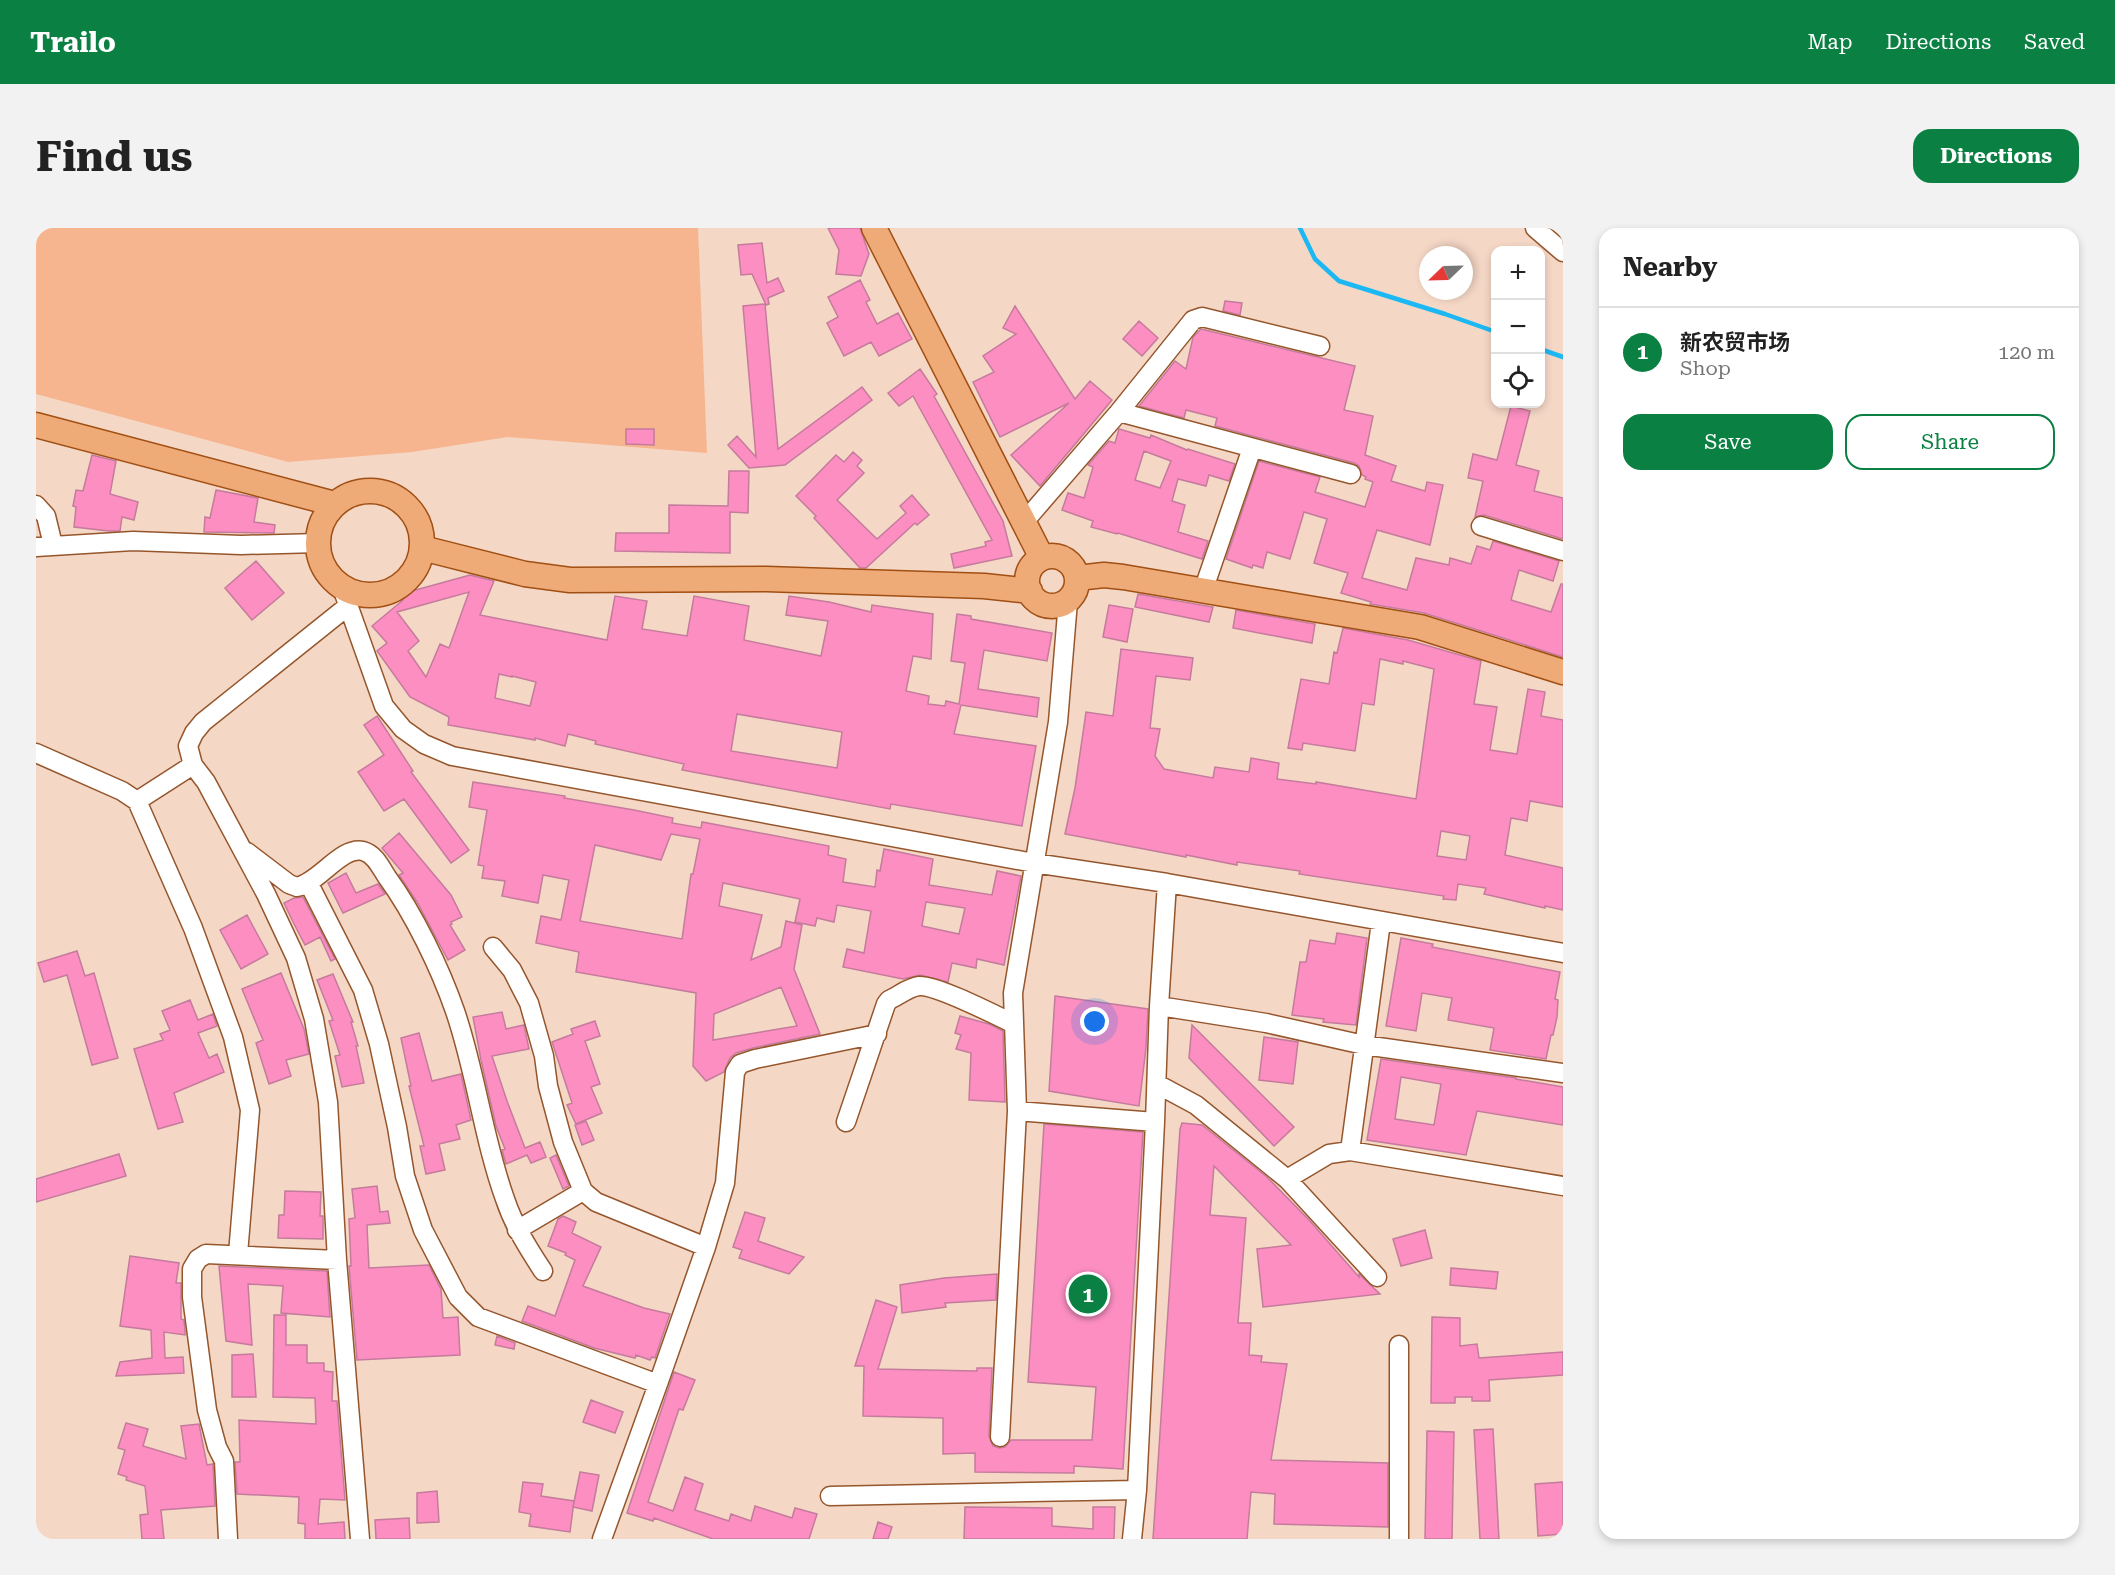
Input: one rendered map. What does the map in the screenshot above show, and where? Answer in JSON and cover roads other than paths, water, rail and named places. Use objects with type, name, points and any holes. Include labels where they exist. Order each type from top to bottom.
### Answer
[{"type":"main road","points":[[874,228],[1042,558]]},
{"type":"main road","points":[[36,425],[335,504]]},
{"type":"main road","points":[[376,491],[405,504],[418,522],[421,532],[422,548],[413,574],[397,588],[376,595],[355,593],[344,596],[323,564],[319,543],[323,522],[335,504],[354,494],[376,491]]},
{"type":"main road","points":[[422,548],[525,574],[570,580],[766,579],[984,586],[1030,591]]},
{"type":"main road","points":[[1055,556],[1062,558],[1072,566],[1077,578],[1075,590],[1068,601],[1049,606],[1038,601],[1030,591],[1028,578],[1032,566],[1042,558],[1055,556]]},
{"type":"main road","points":[[1077,578],[1123,577],[1420,627],[1563,672]]},
{"type":"street","points":[[1535,228],[1563,252]]},
{"type":"street","points":[[1024,522],[1119,412],[1193,320],[1198,317],[1320,346]]},
{"type":"street","points":[[1119,412],[1351,474]]},
{"type":"street","points":[[1203,591],[1252,448]]},
{"type":"street","points":[[36,505],[46,516],[44,546],[133,542],[241,545],[319,543]]},
{"type":"street","points":[[1481,526],[1563,551]]},
{"type":"street","points":[[360,1539],[337,1260],[328,1102],[315,1018],[296,958],[243,849],[207,782],[193,765],[188,746],[194,733],[203,722],[344,596],[384,706],[403,729],[424,744],[452,756],[1034,863],[1563,953]]},
{"type":"street","points":[[1000,1437],[1017,1111],[1013,993],[1058,722],[1068,601]]},
{"type":"street","points":[[36,753],[123,791],[136,801],[193,928],[233,1037],[250,1110],[238,1254]]},
{"type":"street","points":[[136,801],[193,765]]},
{"type":"street","points":[[243,849],[297,887],[308,882],[348,853],[356,850],[365,851],[372,855],[398,891],[439,972],[455,1010],[504,1198],[517,1230],[543,1271]]},
{"type":"street","points":[[308,882],[363,990],[379,1044],[409,1193],[423,1230],[458,1298],[478,1317],[658,1384]]},
{"type":"street","points":[[1132,1539],[1137,1490],[1157,1084],[1158,1006],[1167,884]]},
{"type":"street","points":[[1350,1151],[1381,922]]},
{"type":"street","points":[[493,947],[512,970],[529,1003],[544,1056],[548,1086],[563,1142],[583,1191],[596,1202],[706,1247]]},
{"type":"street","points":[[846,1122],[889,1000],[915,987],[922,986],[943,992],[1014,1024]]},
{"type":"street","points":[[1158,1006],[1266,1023],[1365,1045],[1563,1073]]},
{"type":"street","points":[[602,1539],[706,1247],[725,1183],[735,1072],[740,1064],[877,1034]]},
{"type":"street","points":[[1157,1084],[1196,1105],[1287,1179],[1377,1277]]},
{"type":"street","points":[[1017,1111],[1155,1122]]},
{"type":"street","points":[[1287,1179],[1329,1154],[1350,1151],[1563,1186]]},
{"type":"street","points":[[517,1230],[583,1191]]},
{"type":"street","points":[[228,1539],[224,1461],[217,1447],[207,1410],[192,1297],[192,1269],[198,1259],[206,1254],[337,1260]]},
{"type":"street","points":[[1399,1345],[1399,1539]]},
{"type":"street","points":[[830,1496],[1137,1490]]},
{"type":"waterway","points":[[1300,228],[1315,259],[1339,281],[1491,330]]},
{"type":"waterway","points":[[1545,351],[1563,357]]},
{"type":"place","name":"新农贸市场","points":[[1088,1294]]}]
